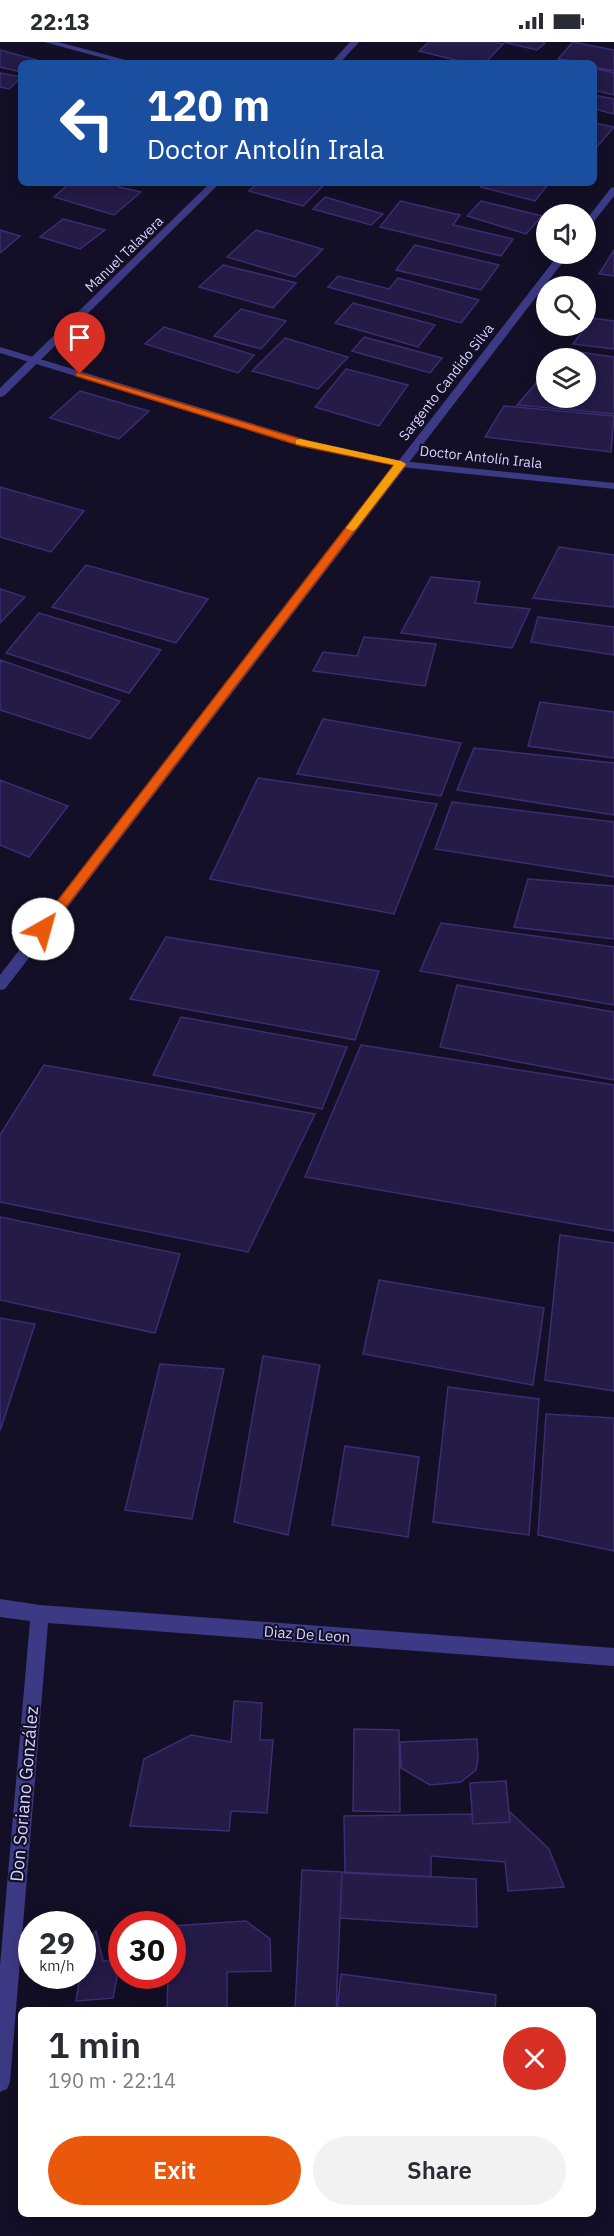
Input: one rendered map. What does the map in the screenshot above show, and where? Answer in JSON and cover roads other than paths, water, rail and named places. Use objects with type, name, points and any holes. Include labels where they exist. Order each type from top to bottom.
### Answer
[{"type":"street","points":[[48,42],[121,60]]},
{"type":"street","points":[[338,60],[355,42]]},
{"type":"street","name":"Manuel Talavera","points":[[0,394],[212,186]]},
{"type":"street","points":[[596,213],[614,190]]},
{"type":"street","name":"Sargento Candido Silva","points":[[0,985],[556,264]]},
{"type":"street","name":"Doctor Antolín Irala","points":[[0,350],[305,443],[401,464],[614,486]]},
{"type":"street","name":"Diaz De Leon","points":[[0,1608],[40,1614],[614,1657]]},
{"type":"street","name":"Don Soriano González","points":[[0,2082],[40,1614]]}]
